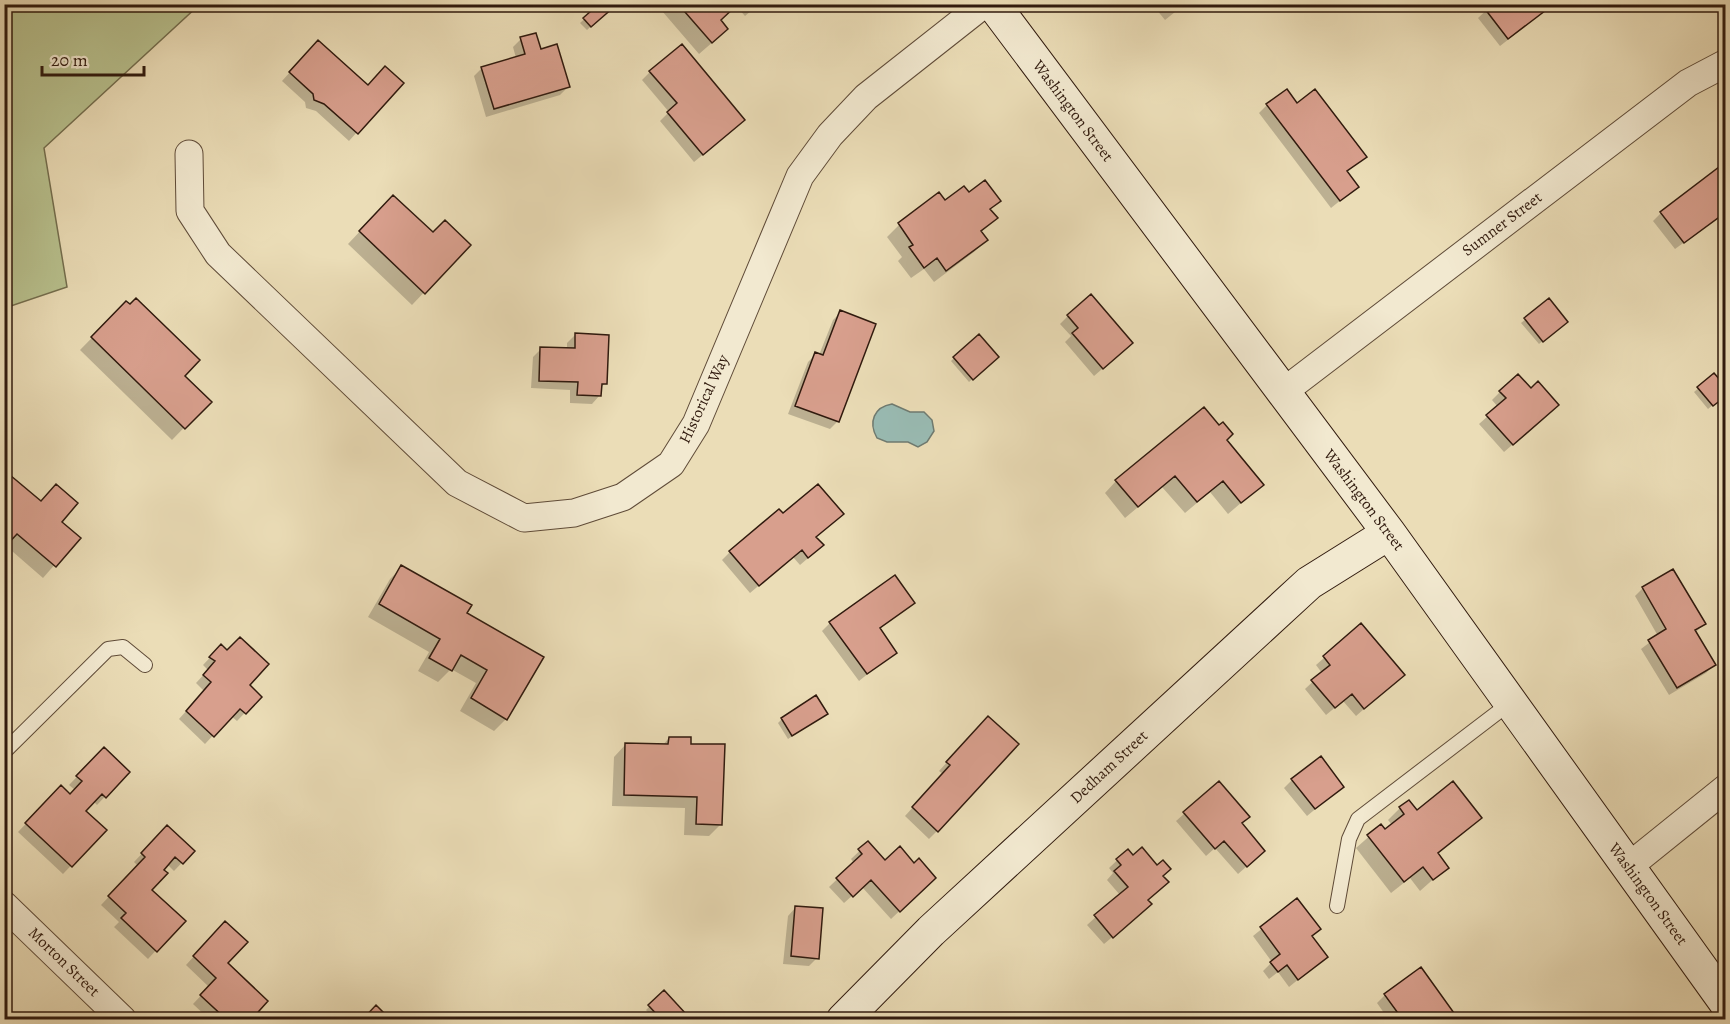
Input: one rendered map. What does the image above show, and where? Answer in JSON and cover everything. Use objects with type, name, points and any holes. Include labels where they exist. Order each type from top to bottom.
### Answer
[{"type":"main road","name":"Washington Street","points":[[993,4],[1389,533],[1725,1003]]},
{"type":"main road","name":"Dedham Street","points":[[843,1020],[931,931],[1309,583],[1389,533]]},
{"type":"street","name":"Historical Way","points":[[189,154],[190,211],[218,254],[458,483],[524,518],[574,513],[623,497],[671,464],[696,424],[800,176],[830,135],[866,98],[984,4]]},
{"type":"street","name":"Sumner Street","points":[[1283,392],[1688,83],[1725,63]]},
{"type":"street","points":[[1628,867],[1725,788]]},
{"type":"street","name":"Morton Street","points":[[4,905],[123,1020]]},
{"type":"lane","points":[[4,752],[108,649],[123,647],[145,664]]},
{"type":"lane","points":[[1337,906],[1349,839],[1358,819],[1510,703]]},
{"type":"green space","points":[[4,5],[199,5],[44,148],[67,287],[5,308]]},
{"type":"water","points":[[892,404],[910,412],[924,412],[932,420],[934,431],[927,442],[918,447],[908,442],[887,442],[877,438],[873,426],[874,416],[881,408]]},
{"type":"building","points":[[599,4],[611,4],[614,7],[591,27],[583,18]]},
{"type":"building","points":[[678,4],[738,4],[721,20],[728,29],[712,43]]},
{"type":"building","points":[[1490,4],[1554,4],[1508,39],[1485,9]]},
{"type":"building","points":[[536,33],[541,49],[557,44],[570,87],[494,109],[481,67],[525,54],[520,37]]},
{"type":"building","points":[[318,40],[368,85],[385,66],[404,83],[358,134],[324,104],[314,100],[313,94],[289,72]]},
{"type":"building","points":[[682,44],[745,120],[703,155],[667,112],[677,103],[649,71]]},
{"type":"building","points":[[1287,89],[1297,103],[1315,89],[1367,157],[1347,171],[1359,187],[1340,201],[1266,104]]},
{"type":"building","points":[[1719,167],[1726,175],[1726,212],[1684,243],[1660,212]]},
{"type":"building","points":[[985,180],[1001,201],[990,209],[998,218],[981,231],[988,240],[946,271],[937,258],[924,268],[909,247],[913,245],[898,223],[939,192],[945,200],[964,186],[969,192]]},
{"type":"building","points":[[393,195],[433,232],[445,220],[471,245],[425,294],[359,231]]},
{"type":"building","points":[[1091,294],[1133,343],[1103,369],[1072,333],[1078,328],[1067,315]]},
{"type":"building","points":[[136,298],[200,360],[185,376],[212,402],[185,429],[91,337],[126,301],[130,304]]},
{"type":"building","points":[[1549,298],[1568,322],[1543,342],[1524,318]]},
{"type":"building","points":[[840,310],[876,324],[839,422],[795,406],[815,352],[823,355]]},
{"type":"building","points":[[575,333],[609,335],[607,384],[602,384],[601,396],[577,395],[578,382],[539,381],[540,347],[575,348]]},
{"type":"building","points":[[979,334],[999,357],[973,380],[953,357]]},
{"type":"building","points":[[1714,373],[1726,387],[1726,396],[1713,406],[1697,387]]},
{"type":"building","points":[[1518,374],[1531,388],[1538,381],[1559,405],[1513,445],[1486,415],[1506,398],[1499,391]]},
{"type":"building","points":[[1204,407],[1219,425],[1223,422],[1233,434],[1227,440],[1264,485],[1241,503],[1223,481],[1197,502],[1175,476],[1138,507],[1115,480]]},
{"type":"building","points":[[4,470],[41,501],[56,484],[78,503],[62,522],[81,538],[56,567],[17,534],[4,548]]},
{"type":"building","points":[[818,484],[844,514],[816,537],[824,545],[808,558],[802,550],[759,586],[729,551],[779,509],[783,513]]},
{"type":"building","points":[[401,565],[472,605],[467,613],[544,657],[507,720],[471,698],[487,670],[461,655],[452,671],[429,658],[440,639],[379,604]]},
{"type":"building","points":[[1673,569],[1706,624],[1695,630],[1716,665],[1677,688],[1648,640],[1666,629],[1642,587]]},
{"type":"building","points":[[895,575],[915,603],[880,628],[897,653],[867,674],[829,622]]},
{"type":"building","points":[[1361,623],[1405,675],[1364,709],[1352,694],[1335,708],[1311,680],[1330,665],[1323,656]]},
{"type":"building","points":[[240,637],[269,664],[250,685],[262,697],[246,714],[240,709],[214,737],[186,711],[211,682],[203,675],[215,661],[209,657],[221,644],[227,650]]},
{"type":"building","points":[[816,695],[828,714],[792,736],[781,718]]},
{"type":"building","points":[[988,716],[1019,744],[938,832],[912,807],[950,765],[946,762]]},
{"type":"building","points":[[669,737],[691,737],[691,744],[725,744],[722,825],[696,824],[697,797],[624,795],[625,743],[668,744]]},
{"type":"building","points":[[104,747],[130,772],[106,798],[102,794],[86,811],[107,830],[72,867],[25,823],[61,785],[70,794],[82,781],[76,776]]},
{"type":"building","points":[[1321,756],[1344,787],[1315,809],[1291,779]]},
{"type":"building","points":[[1219,781],[1250,817],[1242,823],[1265,851],[1247,867],[1224,841],[1215,849],[1183,812]]},
{"type":"building","points":[[1453,781],[1482,818],[1438,853],[1449,868],[1433,880],[1423,867],[1404,882],[1367,835],[1381,824],[1385,829],[1404,814],[1399,807],[1409,800],[1417,810]]},
{"type":"building","points":[[167,825],[195,851],[183,864],[175,857],[164,870],[168,873],[152,890],[186,921],[157,952],[121,918],[126,913],[108,896],[145,857],[141,853]]},
{"type":"building","points":[[868,841],[885,860],[900,846],[914,863],[919,858],[936,878],[900,912],[871,880],[853,897],[836,878],[862,854],[858,849]]},
{"type":"building","points":[[1142,847],[1157,865],[1163,860],[1171,869],[1163,876],[1169,882],[1148,900],[1152,904],[1113,938],[1094,915],[1128,887],[1114,871],[1121,865],[1116,859],[1128,849],[1133,855]]},
{"type":"building","points":[[1297,898],[1321,929],[1312,936],[1328,957],[1298,980],[1287,965],[1278,972],[1270,962],[1280,954],[1260,927]]},
{"type":"building","points":[[795,906],[823,908],[819,959],[791,956]]},
{"type":"building","points":[[225,921],[248,942],[228,963],[268,1001],[251,1020],[227,1020],[200,995],[216,978],[193,956]]},
{"type":"building","points":[[1421,967],[1459,1020],[1403,1020],[1384,994]]},
{"type":"building","points":[[664,990],[687,1015],[683,1020],[662,1020],[648,1005]]},
{"type":"building","points":[[376,1005],[391,1020],[362,1020]]}]
